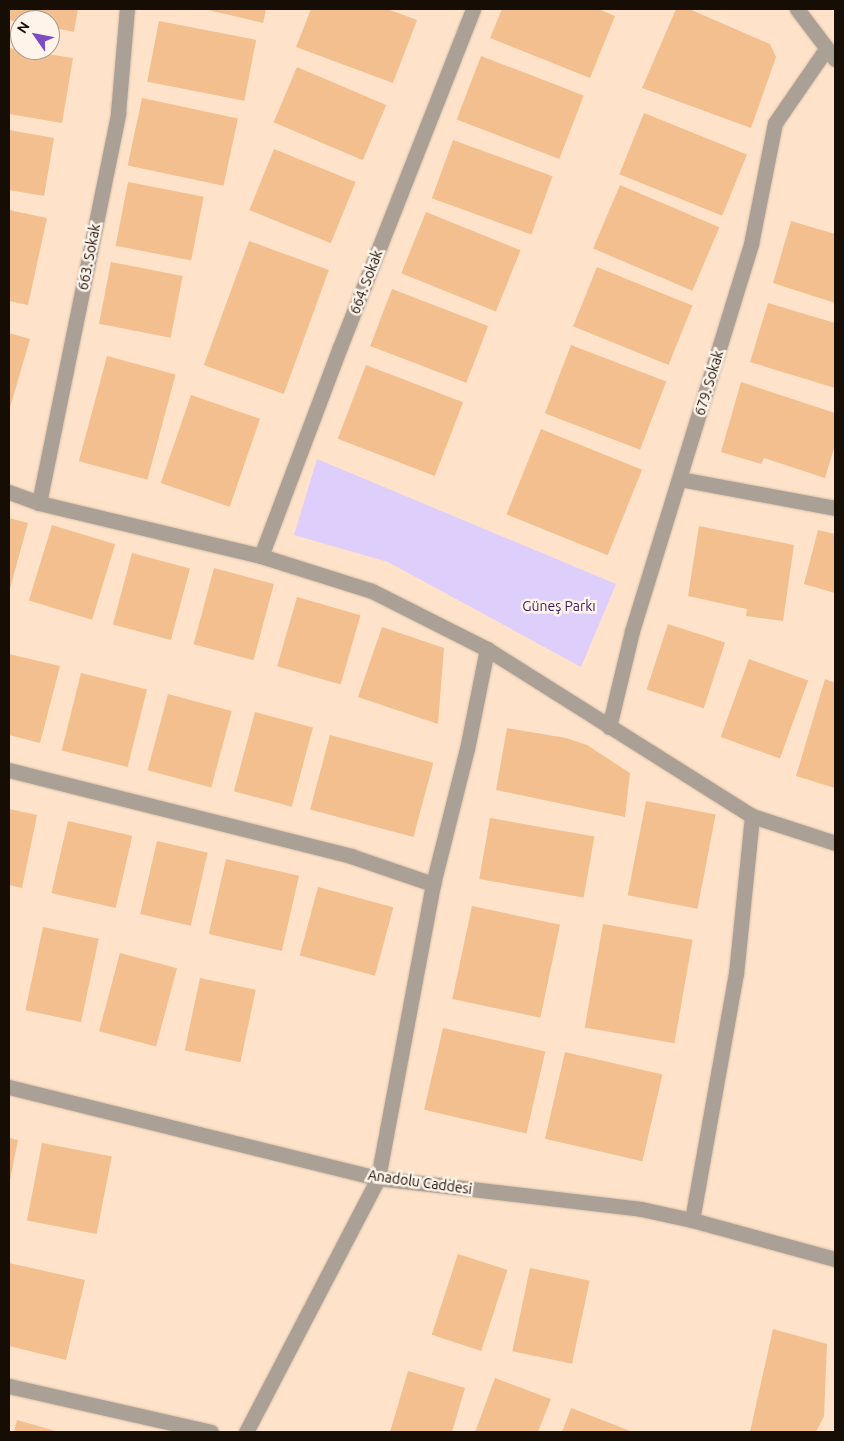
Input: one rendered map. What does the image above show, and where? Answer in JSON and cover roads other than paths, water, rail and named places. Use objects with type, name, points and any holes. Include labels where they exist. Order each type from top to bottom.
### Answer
[{"type":"street","name":"663. Sokak","points":[[39,503],[118,113],[127,9]]},
{"type":"street","name":"664. Sokak","points":[[261,556],[473,9]]},
{"type":"street","points":[[798,9],[830,54]]},
{"type":"street","name":"679. Sokak","points":[[610,727],[632,631],[751,244],[775,124],[830,54]]},
{"type":"street","points":[[680,479],[835,508]]},
{"type":"street","points":[[9,492],[39,503],[261,556],[372,591],[487,649],[752,816],[835,843]]},
{"type":"street","points":[[246,1432],[378,1178],[433,884],[467,749],[487,649]]},
{"type":"street","points":[[9,770],[351,856],[433,884]]},
{"type":"street","points":[[692,1220],[736,974],[752,816]]},
{"type":"street","name":"Anadolu Caddesi","points":[[9,1087],[378,1178],[641,1209],[692,1220],[835,1259]]},
{"type":"street","points":[[9,1386],[211,1432]]},
{"type":"park label","name":"Güneş Parkı","points":[[559,606]]}]
